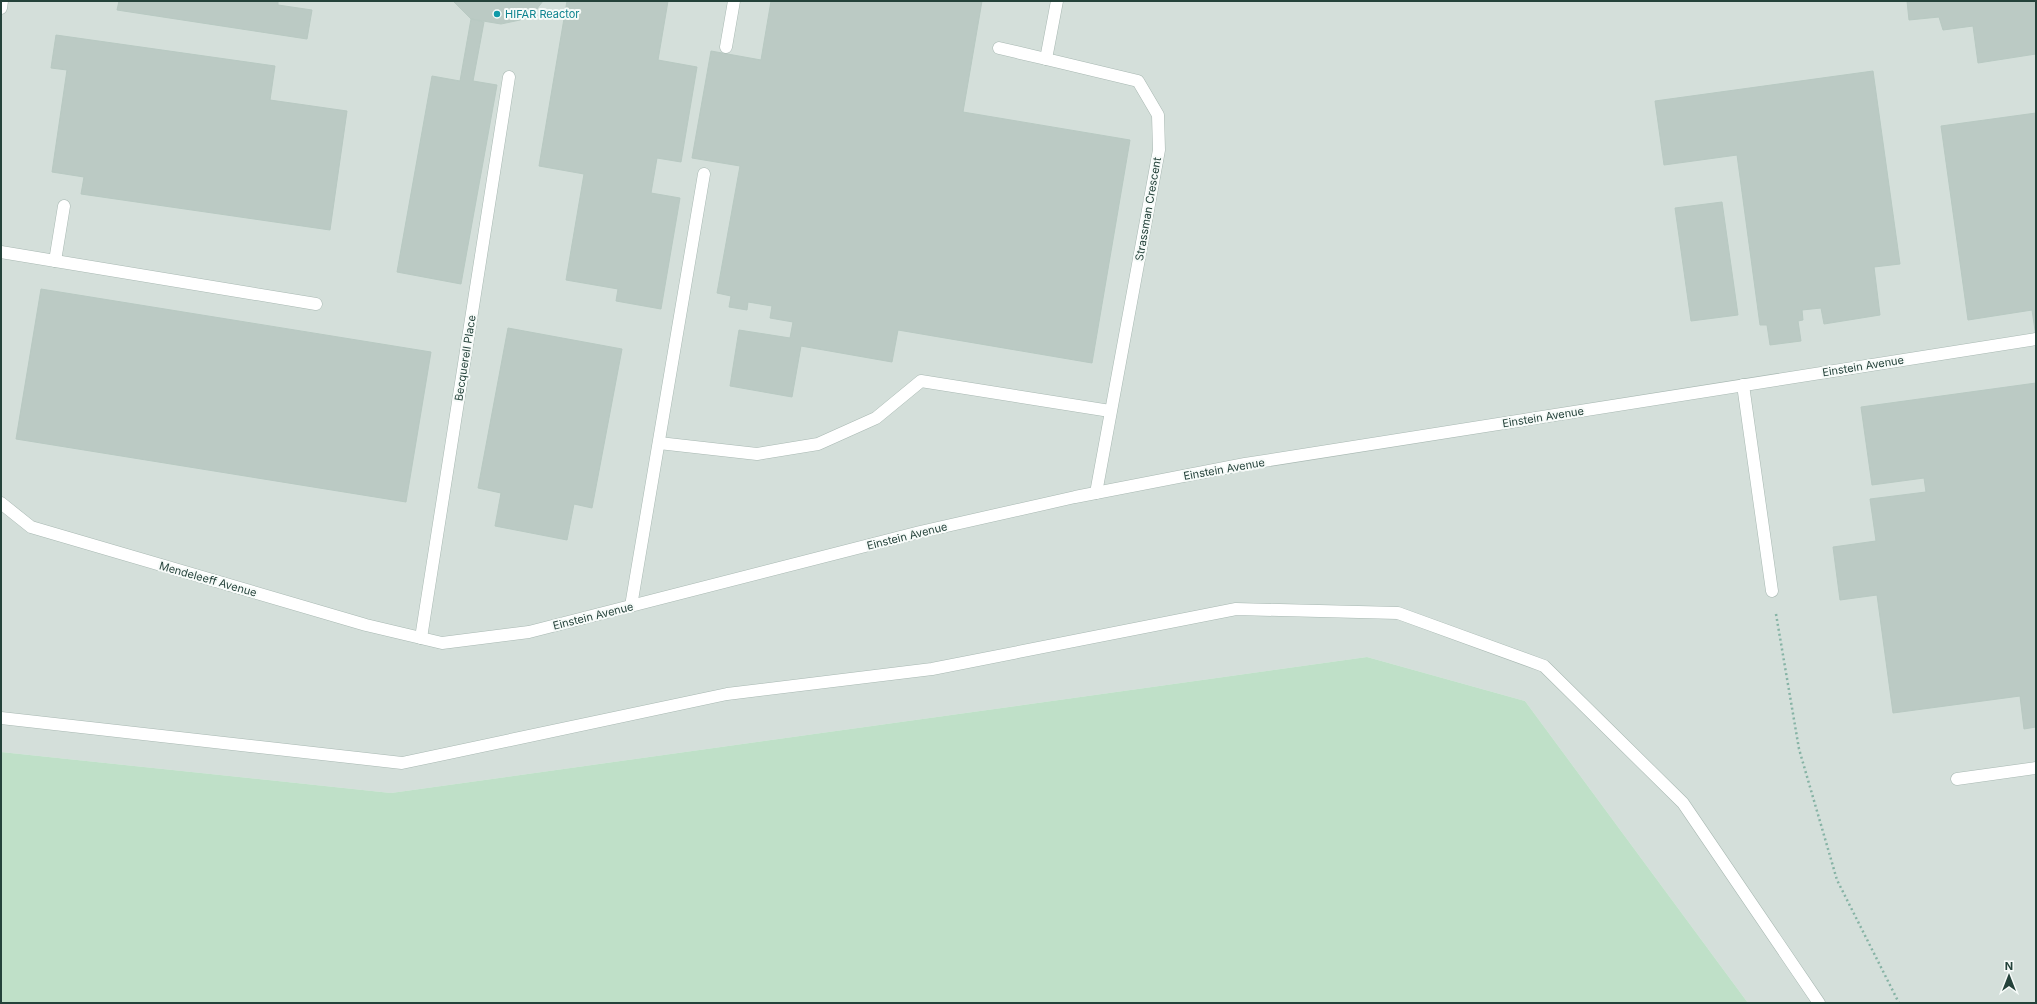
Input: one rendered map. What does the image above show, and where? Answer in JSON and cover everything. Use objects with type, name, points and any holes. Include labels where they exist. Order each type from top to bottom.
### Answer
[{"type":"lane","points":[[1,8],[2,1]]},
{"type":"lane","points":[[726,47],[734,1]]},
{"type":"lane","points":[[1046,59],[1057,1]]},
{"type":"lane","name":"Strassman Crescent","points":[[999,48],[1138,80],[1158,116],[1159,150],[1096,493]]},
{"type":"lane","name":"Becquerell Place","points":[[422,638],[509,77]]},
{"type":"lane","points":[[631,606],[704,174]]},
{"type":"lane","points":[[55,261],[64,206]]},
{"type":"lane","points":[[1,252],[316,304]]},
{"type":"lane","name":"Einstein Avenue","points":[[422,638],[442,643],[529,632],[920,532],[1096,493],[1246,464],[2036,339]]},
{"type":"lane","points":[[659,443],[757,454],[818,444],[876,418],[921,381],[1110,411]]},
{"type":"lane","points":[[1743,385],[1772,590]]},
{"type":"lane","name":"Mendeleeff Avenue","points":[[1,503],[32,527],[366,625],[422,638]]},
{"type":"lane","points":[[1,718],[402,763],[727,694],[932,669],[1236,609],[1398,613],[1544,666],[1683,804],[1819,1003]]},
{"type":"lane","points":[[1957,779],[2036,768]]},
{"type":"path","points":[[1772,590],[1799,749],[1837,880],[1899,1003]]},
{"type":"shaded area","points":[[1,1],[2036,1],[2036,1003],[1748,1003],[1525,701],[1367,657],[391,793],[1,752]]},
{"type":"green space","points":[[1367,657],[1525,701],[1748,1003],[1,1003],[1,752],[391,793]]},
{"type":"building","points":[[119,1],[278,1],[278,5],[312,10],[307,39],[117,10]]},
{"type":"building","name":"HIFAR Reactor","points":[[453,1],[543,1],[536,10],[520,20],[501,24],[471,19]]},
{"type":"building","points":[[567,1],[668,1],[658,60],[697,67],[681,162],[657,158],[651,193],[680,198],[661,309],[616,301],[618,289],[566,280],[584,174],[539,166]]},
{"type":"building","points":[[771,1],[982,1],[963,112],[1130,140],[1092,363],[898,330],[892,362],[801,346],[792,397],[730,386],[739,330],[790,338],[793,322],[770,318],[772,306],[748,302],[747,310],[729,307],[731,296],[717,293],[740,166],[692,158],[711,51],[761,60]]},
{"type":"building","points":[[1907,1],[2036,1],[2036,54],[1978,63],[1973,26],[1943,30],[1939,17],[1909,20]]},
{"type":"building","points":[[471,19],[484,22],[473,81],[497,85],[461,284],[397,272],[432,76],[460,81]]},
{"type":"building","points":[[56,35],[275,66],[270,100],[347,111],[330,230],[81,194],[84,177],[52,172],[67,70],[51,68]]},
{"type":"building","points":[[1873,71],[1900,264],[1874,267],[1880,315],[1824,324],[1821,308],[1802,310],[1803,320],[1798,321],[1801,341],[1770,345],[1767,325],[1760,325],[1737,155],[1664,165],[1655,101]]},
{"type":"building","points":[[2036,113],[2036,337],[2032,310],[1968,320],[1941,126]]},
{"type":"building","points":[[1722,202],[1738,315],[1691,321],[1675,208]]},
{"type":"building","points":[[41,289],[431,352],[406,502],[16,439]]},
{"type":"building","points":[[508,328],[622,349],[592,508],[574,504],[567,540],[495,526],[501,493],[478,488]]},
{"type":"building","points":[[2036,383],[2036,727],[2024,729],[2020,696],[1893,713],[1877,595],[1840,600],[1833,547],[1876,541],[1870,499],[1926,492],[1924,478],[1872,485],[1861,407]]},
{"type":"place","name":"HIFAR Reactor","points":[[497,14]]}]
